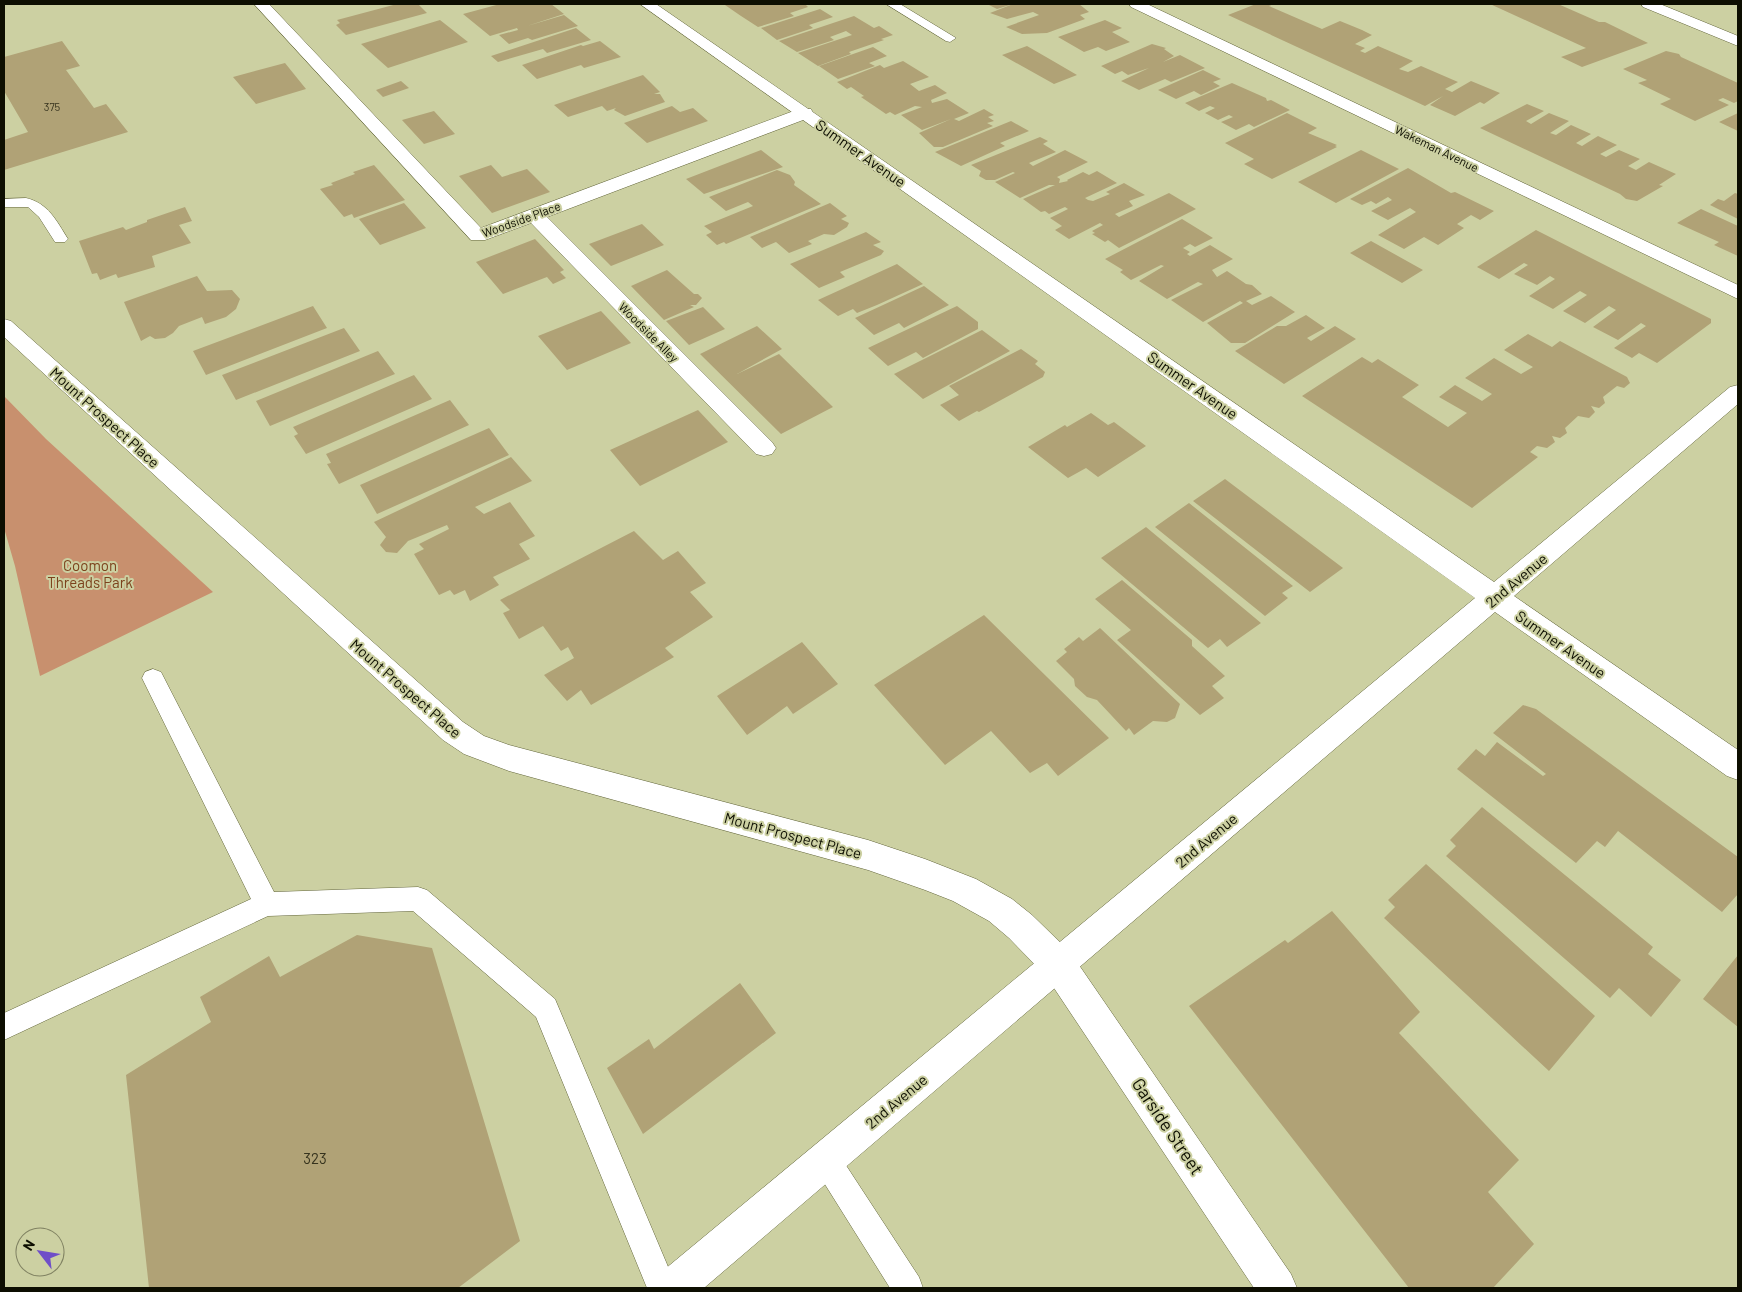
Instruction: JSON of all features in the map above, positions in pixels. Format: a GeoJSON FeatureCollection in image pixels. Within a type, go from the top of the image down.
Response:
{"type":"FeatureCollection","features":[{"type":"Feature","properties":{"kind":"street","name":"Woodside Place"},"geometry":{"type":"LineString","coordinates":[[261,4],[478,236],[805,113]]}},
{"type":"Feature","properties":{"kind":"street","name":"Summer Avenue"},"geometry":{"type":"LineString","coordinates":[[647,4],[1738,767]]}},
{"type":"Feature","properties":{"kind":"street","name":"Wakeman Avenue"},"geometry":{"type":"LineString","coordinates":[[1136,4],[1738,293]]}},
{"type":"Feature","properties":{"kind":"street"},"geometry":{"type":"LineString","coordinates":[[1648,4],[1738,41]]}},
{"type":"Feature","properties":{"kind":"street","name":"Woodside Alley"},"geometry":{"type":"LineString","coordinates":[[534,215],[764,448]]}},
{"type":"Feature","properties":{"kind":"street","name":"Mount Prospect Place"},"geometry":{"type":"LineString","coordinates":[[4,326],[453,731],[474,745],[509,758],[868,855],[921,873],[968,893],[1014,920],[1058,964]]}},
{"type":"Feature","properties":{"kind":"street","name":"2nd Avenue"},"geometry":{"type":"LineString","coordinates":[[673,1288],[1738,392]]}},
{"type":"Feature","properties":{"kind":"street","name":"Garside Street"},"geometry":{"type":"LineString","coordinates":[[1058,964],[1277,1288]]}},
{"type":"Feature","properties":{"kind":"lane"},"geometry":{"type":"LineString","coordinates":[[892,4],[950,38]]}},
{"type":"Feature","properties":{"kind":"lane"},"geometry":{"type":"LineString","coordinates":[[4,202],[30,201],[37,204],[60,239]]}},
{"type":"Feature","properties":{"kind":"lane"},"geometry":{"type":"LineString","coordinates":[[153,678],[267,904]]}},
{"type":"Feature","properties":{"kind":"lane"},"geometry":{"type":"LineString","coordinates":[[4,1027],[267,904],[418,899],[546,1008],[662,1288]]}},
{"type":"Feature","properties":{"kind":"lane"},"geometry":{"type":"LineString","coordinates":[[826,1160],[908,1288]]}},
{"type":"Feature","properties":{"kind":"green space","name":"Coomon Threads Park"},"geometry":{"type":"Polygon","coordinates":[[[4,396],[46,439],[213,592],[40,676],[15,566],[4,528],[4,396]]]}},
{"type":"Feature","properties":{"kind":"building"},"geometry":{"type":"Polygon","coordinates":[[[397,4],[418,4],[427,13],[346,35],[336,25],[340,23],[337,20],[397,4]]]}},
{"type":"Feature","properties":{"kind":"building"},"geometry":{"type":"Polygon","coordinates":[[[500,4],[551,4],[564,14],[527,26],[564,15],[578,26],[532,40],[528,38],[509,44],[499,35],[518,30],[517,28],[490,36],[463,14],[500,4]]]}},
{"type":"Feature","properties":{"kind":"building"},"geometry":{"type":"Polygon","coordinates":[[[809,4],[806,5],[808,7],[790,13],[794,16],[758,27],[725,5],[809,4]]]}},
{"type":"Feature","properties":{"kind":"building"},"geometry":{"type":"Polygon","coordinates":[[[987,4],[1013,4],[997,9],[987,4]]]}},
{"type":"Feature","properties":{"kind":"building"},"geometry":{"type":"Polygon","coordinates":[[[1013,4],[1079,4],[1089,12],[1080,15],[1085,19],[1047,33],[1022,34],[1006,27],[1039,15],[1033,12],[1007,19],[990,13],[1013,4]]]}},
{"type":"Feature","properties":{"kind":"building"},"geometry":{"type":"Polygon","coordinates":[[[1256,4],[1274,4],[1269,6],[1322,29],[1340,21],[1362,30],[1372,35],[1355,44],[1365,48],[1360,51],[1365,53],[1378,46],[1413,61],[1399,69],[1408,72],[1421,66],[1458,82],[1445,89],[1452,92],[1471,81],[1500,93],[1484,104],[1480,102],[1455,116],[1430,105],[1443,96],[1425,106],[1228,15],[1256,4]]]}},
{"type":"Feature","properties":{"kind":"building"},"geometry":{"type":"Polygon","coordinates":[[[1490,4],[1558,4],[1599,22],[1605,22],[1648,43],[1582,67],[1561,57],[1586,48],[1490,4]]]}},
{"type":"Feature","properties":{"kind":"building"},"geometry":{"type":"Polygon","coordinates":[[[820,9],[833,17],[809,25],[813,28],[777,40],[761,28],[820,9]]]}},
{"type":"Feature","properties":{"kind":"building"},"geometry":{"type":"Polygon","coordinates":[[[854,16],[874,28],[879,26],[893,35],[849,52],[851,54],[818,66],[798,53],[852,35],[846,31],[830,37],[834,40],[797,52],[779,41],[854,16]]]}},
{"type":"Feature","properties":{"kind":"building"},"geometry":{"type":"Polygon","coordinates":[[[440,20],[468,42],[388,68],[361,44],[440,20]]]}},
{"type":"Feature","properties":{"kind":"building"},"geometry":{"type":"Polygon","coordinates":[[[1105,20],[1122,28],[1112,32],[1130,42],[1106,51],[1098,47],[1084,52],[1058,37],[1105,20]]]}},
{"type":"Feature","properties":{"kind":"building"},"geometry":{"type":"Polygon","coordinates":[[[576,28],[591,40],[547,53],[543,49],[498,62],[491,56],[576,28]]]}},
{"type":"Feature","properties":{"kind":"building"},"geometry":{"type":"Polygon","coordinates":[[[62,41],[80,66],[66,70],[94,108],[106,104],[128,132],[4,170],[4,140],[28,132],[4,91],[4,57],[62,41]]]}},
{"type":"Feature","properties":{"kind":"building"},"geometry":{"type":"Polygon","coordinates":[[[600,41],[621,57],[584,68],[581,65],[537,79],[522,65],[581,45],[600,41]]]}},
{"type":"Feature","properties":{"kind":"building"},"geometry":{"type":"Polygon","coordinates":[[[1152,44],[1166,48],[1164,49],[1174,56],[1163,62],[1180,55],[1205,68],[1171,82],[1165,79],[1139,90],[1121,81],[1149,68],[1128,75],[1122,71],[1115,74],[1101,66],[1152,44]]]}},
{"type":"Feature","properties":{"kind":"building"},"geometry":{"type":"Polygon","coordinates":[[[1027,46],[1077,75],[1054,84],[1002,55],[1027,46]]]}},
{"type":"Feature","properties":{"kind":"building"},"geometry":{"type":"Polygon","coordinates":[[[873,47],[887,56],[869,63],[875,66],[838,79],[819,66],[873,47]]]}},
{"type":"Feature","properties":{"kind":"building"},"geometry":{"type":"Polygon","coordinates":[[[1666,51],[1679,54],[1681,57],[1738,83],[1738,101],[1734,103],[1723,98],[1718,100],[1729,105],[1695,121],[1660,104],[1671,99],[1638,83],[1647,80],[1623,69],[1666,51]]]}},
{"type":"Feature","properties":{"kind":"building"},"geometry":{"type":"Polygon","coordinates":[[[903,61],[929,77],[910,84],[919,91],[935,85],[947,93],[931,100],[932,103],[947,99],[969,113],[954,119],[959,121],[984,109],[994,115],[988,117],[994,121],[987,123],[993,126],[943,147],[934,147],[919,133],[951,119],[922,130],[901,115],[922,107],[915,106],[895,115],[890,112],[886,114],[861,97],[864,96],[851,87],[847,89],[837,82],[880,65],[884,68],[903,61]]]}},
{"type":"Feature","properties":{"kind":"building"},"geometry":{"type":"Polygon","coordinates":[[[285,63],[306,89],[256,104],[233,77],[285,63]]]}},
{"type":"Feature","properties":{"kind":"building"},"geometry":{"type":"Polygon","coordinates":[[[1203,70],[1221,79],[1213,82],[1220,86],[1201,95],[1194,91],[1176,99],[1158,90],[1203,70]]]}},
{"type":"Feature","properties":{"kind":"building"},"geometry":{"type":"Polygon","coordinates":[[[643,75],[660,92],[654,94],[660,94],[665,102],[625,116],[614,110],[616,108],[607,111],[602,106],[568,117],[554,105],[643,75]]]}},
{"type":"Feature","properties":{"kind":"building"},"geometry":{"type":"Polygon","coordinates":[[[401,81],[409,88],[383,97],[376,90],[401,81]]]}},
{"type":"Feature","properties":{"kind":"building"},"geometry":{"type":"Polygon","coordinates":[[[1232,83],[1266,98],[1267,101],[1271,100],[1290,110],[1254,127],[1249,124],[1236,130],[1221,122],[1233,117],[1229,115],[1218,120],[1205,113],[1215,108],[1210,106],[1199,111],[1185,103],[1232,83]]]}},
{"type":"Feature","properties":{"kind":"building"},"geometry":{"type":"Polygon","coordinates":[[[1527,104],[1544,111],[1526,121],[1531,124],[1549,113],[1569,121],[1550,133],[1556,135],[1571,125],[1591,134],[1576,143],[1582,146],[1598,136],[1617,145],[1600,154],[1606,157],[1619,150],[1640,159],[1628,166],[1636,170],[1649,162],[1676,174],[1659,185],[1663,186],[1637,201],[1626,199],[1620,194],[1480,128],[1527,104]]]}},
{"type":"Feature","properties":{"kind":"building"},"geometry":{"type":"Polygon","coordinates":[[[672,106],[680,112],[693,108],[708,121],[647,143],[624,123],[672,106]]]}},
{"type":"Feature","properties":{"kind":"building"},"geometry":{"type":"Polygon","coordinates":[[[434,111],[455,134],[424,144],[402,120],[434,111]]]}},
{"type":"Feature","properties":{"kind":"building"},"geometry":{"type":"Polygon","coordinates":[[[1287,113],[1317,128],[1308,133],[1337,145],[1335,146],[1337,147],[1272,179],[1244,164],[1254,159],[1225,143],[1287,113]]]}},
{"type":"Feature","properties":{"kind":"building"},"geometry":{"type":"Polygon","coordinates":[[[1738,113],[1738,131],[1719,122],[1738,113]]]}},
{"type":"Feature","properties":{"kind":"building"},"geometry":{"type":"Polygon","coordinates":[[[1011,121],[1029,131],[1000,143],[1005,146],[961,166],[935,152],[1011,121]]]}},
{"type":"Feature","properties":{"kind":"building"},"geometry":{"type":"Polygon","coordinates":[[[1040,137],[1048,141],[1043,144],[1056,152],[1029,163],[1033,166],[1065,150],[1088,162],[1057,177],[1060,179],[1059,183],[1068,181],[1083,172],[1089,175],[1097,171],[1117,183],[1085,198],[1088,200],[1093,201],[1110,194],[1106,192],[1124,183],[1145,195],[1129,201],[1133,206],[1115,214],[1119,217],[1169,193],[1196,209],[1119,248],[1108,240],[1105,242],[1092,234],[1095,233],[1092,231],[1103,225],[1100,223],[1069,239],[1055,230],[1062,226],[1050,218],[1068,209],[1065,207],[1049,214],[1045,211],[1041,212],[1023,199],[1055,185],[1049,185],[1020,198],[995,182],[1015,173],[1013,172],[995,180],[986,180],[979,176],[981,171],[971,165],[1040,137]]]}},
{"type":"Feature","properties":{"kind":"building"},"geometry":{"type":"Polygon","coordinates":[[[761,150],[783,167],[704,194],[686,179],[761,150]]]}},
{"type":"Feature","properties":{"kind":"building"},"geometry":{"type":"Polygon","coordinates":[[[1361,150],[1399,169],[1336,203],[1298,182],[1361,150]]]}},
{"type":"Feature","properties":{"kind":"building"},"geometry":{"type":"Polygon","coordinates":[[[374,165],[405,200],[354,218],[352,214],[344,217],[320,189],[355,174],[353,172],[374,165]]]}},
{"type":"Feature","properties":{"kind":"building"},"geometry":{"type":"Polygon","coordinates":[[[491,165],[502,177],[527,169],[550,192],[492,213],[459,176],[491,165]]]}},
{"type":"Feature","properties":{"kind":"building"},"geometry":{"type":"Polygon","coordinates":[[[1408,168],[1451,193],[1455,192],[1494,211],[1480,220],[1471,215],[1457,224],[1464,228],[1438,245],[1424,237],[1404,249],[1378,235],[1416,212],[1410,208],[1388,220],[1371,211],[1392,200],[1388,197],[1376,204],[1371,201],[1362,205],[1350,199],[1408,168]]]}},
{"type":"Feature","properties":{"kind":"building"},"geometry":{"type":"Polygon","coordinates":[[[777,170],[790,175],[795,182],[794,185],[821,204],[726,244],[724,242],[717,245],[706,235],[712,232],[704,226],[753,206],[748,202],[726,211],[709,197],[777,170]]]}},
{"type":"Feature","properties":{"kind":"building"},"geometry":{"type":"Polygon","coordinates":[[[1735,193],[1738,194],[1738,219],[1710,205],[1718,199],[1724,201],[1735,193]]]}},
{"type":"Feature","properties":{"kind":"building"},"geometry":{"type":"Polygon","coordinates":[[[404,203],[426,228],[380,245],[359,219],[404,203]]]}},
{"type":"Feature","properties":{"kind":"building"},"geometry":{"type":"Polygon","coordinates":[[[830,203],[847,216],[841,219],[849,223],[847,227],[834,235],[824,234],[808,241],[812,244],[789,253],[776,242],[762,248],[750,237],[830,203]]]}},
{"type":"Feature","properties":{"kind":"building"},"geometry":{"type":"Polygon","coordinates":[[[185,207],[192,221],[179,225],[191,243],[152,256],[155,267],[118,278],[116,274],[100,280],[97,273],[92,274],[79,241],[123,227],[126,230],[147,222],[147,220],[185,207]]]}},
{"type":"Feature","properties":{"kind":"building"},"geometry":{"type":"Polygon","coordinates":[[[1701,209],[1738,226],[1738,256],[1714,245],[1719,242],[1677,223],[1701,209]]]}},
{"type":"Feature","properties":{"kind":"building"},"geometry":{"type":"Polygon","coordinates":[[[1182,219],[1213,238],[1195,247],[1190,244],[1183,248],[1190,252],[1187,254],[1190,256],[1210,245],[1233,259],[1212,270],[1217,277],[1227,271],[1246,284],[1252,285],[1262,294],[1246,301],[1252,305],[1271,296],[1295,312],[1245,343],[1231,343],[1207,323],[1243,303],[1240,301],[1203,322],[1171,300],[1203,284],[1198,282],[1167,299],[1139,281],[1164,266],[1161,265],[1131,280],[1120,272],[1123,270],[1105,259],[1182,219]]]}},
{"type":"Feature","properties":{"kind":"building"},"geometry":{"type":"Polygon","coordinates":[[[642,224],[664,245],[611,266],[589,244],[642,224]]]}},
{"type":"Feature","properties":{"kind":"building"},"geometry":{"type":"Polygon","coordinates":[[[1536,230],[1711,319],[1711,323],[1657,363],[1639,353],[1632,358],[1614,348],[1646,326],[1641,323],[1618,340],[1593,327],[1616,310],[1609,306],[1585,323],[1563,311],[1587,295],[1580,291],[1553,309],[1529,296],[1555,279],[1550,276],[1537,285],[1514,274],[1528,265],[1524,263],[1499,279],[1477,267],[1536,230]]]}},
{"type":"Feature","properties":{"kind":"building"},"geometry":{"type":"Polygon","coordinates":[[[866,232],[881,242],[873,245],[884,251],[881,255],[840,272],[845,277],[819,288],[790,264],[866,232]]]}},
{"type":"Feature","properties":{"kind":"building"},"geometry":{"type":"Polygon","coordinates":[[[535,239],[564,270],[560,272],[566,278],[553,284],[547,277],[503,294],[476,262],[535,239]]]}},
{"type":"Feature","properties":{"kind":"building"},"geometry":{"type":"Polygon","coordinates":[[[1371,241],[1423,270],[1402,283],[1350,253],[1371,241]]]}},
{"type":"Feature","properties":{"kind":"building"},"geometry":{"type":"Polygon","coordinates":[[[897,264],[923,284],[857,313],[853,309],[838,316],[818,300],[897,264]]]}},
{"type":"Feature","properties":{"kind":"building"},"geometry":{"type":"Polygon","coordinates":[[[667,270],[694,294],[698,294],[702,298],[696,305],[690,305],[694,307],[664,320],[631,286],[667,270]]]}},
{"type":"Feature","properties":{"kind":"building"},"geometry":{"type":"Polygon","coordinates":[[[197,276],[207,291],[232,290],[240,299],[236,309],[226,317],[205,324],[202,317],[179,326],[165,338],[155,339],[150,336],[141,341],[124,302],[197,276]]]}},
{"type":"Feature","properties":{"kind":"building"},"geometry":{"type":"Polygon","coordinates":[[[924,286],[949,305],[904,328],[899,323],[874,335],[855,318],[924,286]]]}},
{"type":"Feature","properties":{"kind":"building"},"geometry":{"type":"Polygon","coordinates":[[[313,306],[327,328],[206,375],[193,351],[313,306]]]}},
{"type":"Feature","properties":{"kind":"building"},"geometry":{"type":"Polygon","coordinates":[[[957,306],[978,322],[978,329],[923,358],[916,352],[888,366],[868,348],[957,306]]]}},
{"type":"Feature","properties":{"kind":"building"},"geometry":{"type":"Polygon","coordinates":[[[703,307],[725,329],[689,345],[666,321],[703,307]]]}},
{"type":"Feature","properties":{"kind":"building"},"geometry":{"type":"Polygon","coordinates":[[[601,311],[631,343],[567,370],[538,336],[601,311]]]}},
{"type":"Feature","properties":{"kind":"building"},"geometry":{"type":"Polygon","coordinates":[[[1306,315],[1325,328],[1307,338],[1311,341],[1335,326],[1356,339],[1284,384],[1235,351],[1277,326],[1286,326],[1306,315]]]}},
{"type":"Feature","properties":{"kind":"building"},"geometry":{"type":"Polygon","coordinates":[[[757,326],[782,349],[737,374],[779,354],[833,407],[781,434],[700,354],[757,326]]]}},
{"type":"Feature","properties":{"kind":"building"},"geometry":{"type":"Polygon","coordinates":[[[344,328],[360,351],[236,400],[222,375],[344,328]]]}},
{"type":"Feature","properties":{"kind":"building"},"geometry":{"type":"Polygon","coordinates":[[[982,330],[1010,351],[923,399],[894,374],[982,330]]]}},
{"type":"Feature","properties":{"kind":"building"},"geometry":{"type":"Polygon","coordinates":[[[1528,334],[1552,347],[1560,341],[1627,377],[1630,383],[1624,388],[1617,386],[1603,397],[1605,403],[1599,408],[1591,406],[1595,412],[1589,418],[1578,416],[1565,428],[1567,433],[1560,438],[1552,436],[1555,442],[1547,448],[1537,446],[1530,452],[1538,457],[1472,508],[1302,396],[1362,357],[1372,363],[1378,359],[1419,385],[1402,397],[1448,427],[1467,413],[1439,397],[1455,385],[1482,401],[1492,394],[1465,378],[1494,358],[1521,374],[1533,367],[1504,350],[1528,334]]]}},
{"type":"Feature","properties":{"kind":"building"},"geometry":{"type":"Polygon","coordinates":[[[1021,349],[1038,361],[1035,364],[1045,372],[1043,377],[959,421],[940,405],[959,395],[949,386],[1021,349]]]}},
{"type":"Feature","properties":{"kind":"building"},"geometry":{"type":"Polygon","coordinates":[[[378,351],[395,374],[270,426],[256,401],[378,351]]]}},
{"type":"Feature","properties":{"kind":"building"},"geometry":{"type":"Polygon","coordinates":[[[414,375],[432,399],[306,454],[294,436],[298,434],[293,427],[414,375]]]}},
{"type":"Feature","properties":{"kind":"building"},"geometry":{"type":"Polygon","coordinates":[[[450,400],[469,425],[339,484],[327,464],[331,463],[326,454],[450,400]]]}},
{"type":"Feature","properties":{"kind":"building"},"geometry":{"type":"Polygon","coordinates":[[[698,410],[728,442],[640,486],[610,450],[698,410]]]}},
{"type":"Feature","properties":{"kind":"building"},"geometry":{"type":"Polygon","coordinates":[[[1091,413],[1108,425],[1114,422],[1146,446],[1098,477],[1086,468],[1068,478],[1028,447],[1065,425],[1067,427],[1091,413]]]}},
{"type":"Feature","properties":{"kind":"building"},"geometry":{"type":"Polygon","coordinates":[[[489,428],[509,455],[377,514],[360,485],[489,428]]]}},
{"type":"Feature","properties":{"kind":"building"},"geometry":{"type":"Polygon","coordinates":[[[511,457],[532,481],[475,507],[484,514],[510,502],[535,536],[519,544],[530,559],[493,577],[499,585],[470,601],[465,590],[454,595],[450,590],[439,595],[414,554],[424,549],[419,544],[449,529],[447,525],[408,541],[397,553],[386,552],[380,545],[386,537],[374,522],[511,457]]]}},
{"type":"Feature","properties":{"kind":"building"},"geometry":{"type":"Polygon","coordinates":[[[1225,479],[1343,568],[1310,592],[1193,501],[1225,479]]]}},
{"type":"Feature","properties":{"kind":"building"},"geometry":{"type":"Polygon","coordinates":[[[1189,503],[1293,586],[1282,593],[1288,598],[1265,616],[1155,527],[1189,503]]]}},
{"type":"Feature","properties":{"kind":"building"},"geometry":{"type":"Polygon","coordinates":[[[1146,527],[1261,623],[1227,647],[1220,639],[1208,648],[1101,558],[1146,527]]]}},
{"type":"Feature","properties":{"kind":"building"},"geometry":{"type":"Polygon","coordinates":[[[634,531],[663,560],[678,551],[706,583],[690,592],[713,617],[665,648],[674,657],[591,705],[581,690],[567,701],[544,675],[574,658],[568,647],[561,651],[543,626],[519,639],[503,613],[510,610],[500,600],[634,531]]]}},
{"type":"Feature","properties":{"kind":"building"},"geometry":{"type":"Polygon","coordinates":[[[1122,580],[1192,640],[1192,646],[1225,676],[1212,686],[1224,698],[1200,715],[1117,640],[1131,630],[1095,599],[1122,580]]]}},
{"type":"Feature","properties":{"kind":"building"},"geometry":{"type":"Polygon","coordinates":[[[984,615],[1109,738],[1058,776],[1047,763],[1030,773],[991,731],[945,765],[874,685],[984,615]]]}},
{"type":"Feature","properties":{"kind":"building"},"geometry":{"type":"Polygon","coordinates":[[[1100,628],[1180,704],[1175,718],[1167,722],[1153,721],[1134,735],[1129,728],[1126,731],[1097,700],[1087,697],[1075,686],[1074,679],[1056,661],[1067,652],[1064,649],[1079,637],[1083,641],[1100,628]]]}},
{"type":"Feature","properties":{"kind":"building"},"geometry":{"type":"Polygon","coordinates":[[[802,642],[838,684],[793,714],[787,706],[747,735],[717,696],[802,642]]]}},
{"type":"Feature","properties":{"kind":"building"},"geometry":{"type":"Polygon","coordinates":[[[1523,705],[1536,709],[1738,857],[1738,894],[1722,912],[1618,831],[1605,847],[1597,841],[1576,863],[1457,769],[1476,749],[1485,756],[1497,742],[1543,776],[1546,774],[1493,733],[1523,705]]]}},
{"type":"Feature","properties":{"kind":"building"},"geometry":{"type":"Polygon","coordinates":[[[1482,807],[1653,947],[1648,954],[1681,980],[1651,1017],[1619,988],[1610,998],[1446,856],[1456,846],[1450,840],[1482,807]]]}},
{"type":"Feature","properties":{"kind":"building"},"geometry":{"type":"Polygon","coordinates":[[[1426,864],[1595,1016],[1549,1071],[1384,918],[1395,907],[1388,900],[1426,864]]]}},
{"type":"Feature","properties":{"kind":"building"},"geometry":{"type":"Polygon","coordinates":[[[1332,911],[1420,1012],[1399,1033],[1519,1160],[1488,1192],[1534,1244],[1493,1288],[1409,1288],[1189,1006],[1285,940],[1288,943],[1332,911]]]}},
{"type":"Feature","properties":{"kind":"building"},"geometry":{"type":"Polygon","coordinates":[[[357,935],[432,948],[520,1241],[458,1288],[149,1288],[126,1075],[211,1022],[200,997],[269,956],[280,977],[357,935]]]}},
{"type":"Feature","properties":{"kind":"building"},"geometry":{"type":"Polygon","coordinates":[[[1738,955],[1738,1027],[1703,999],[1738,955]]]}},
{"type":"Feature","properties":{"kind":"building"},"geometry":{"type":"Polygon","coordinates":[[[740,983],[776,1033],[643,1134],[607,1068],[649,1039],[654,1049],[740,983]]]}}]}
